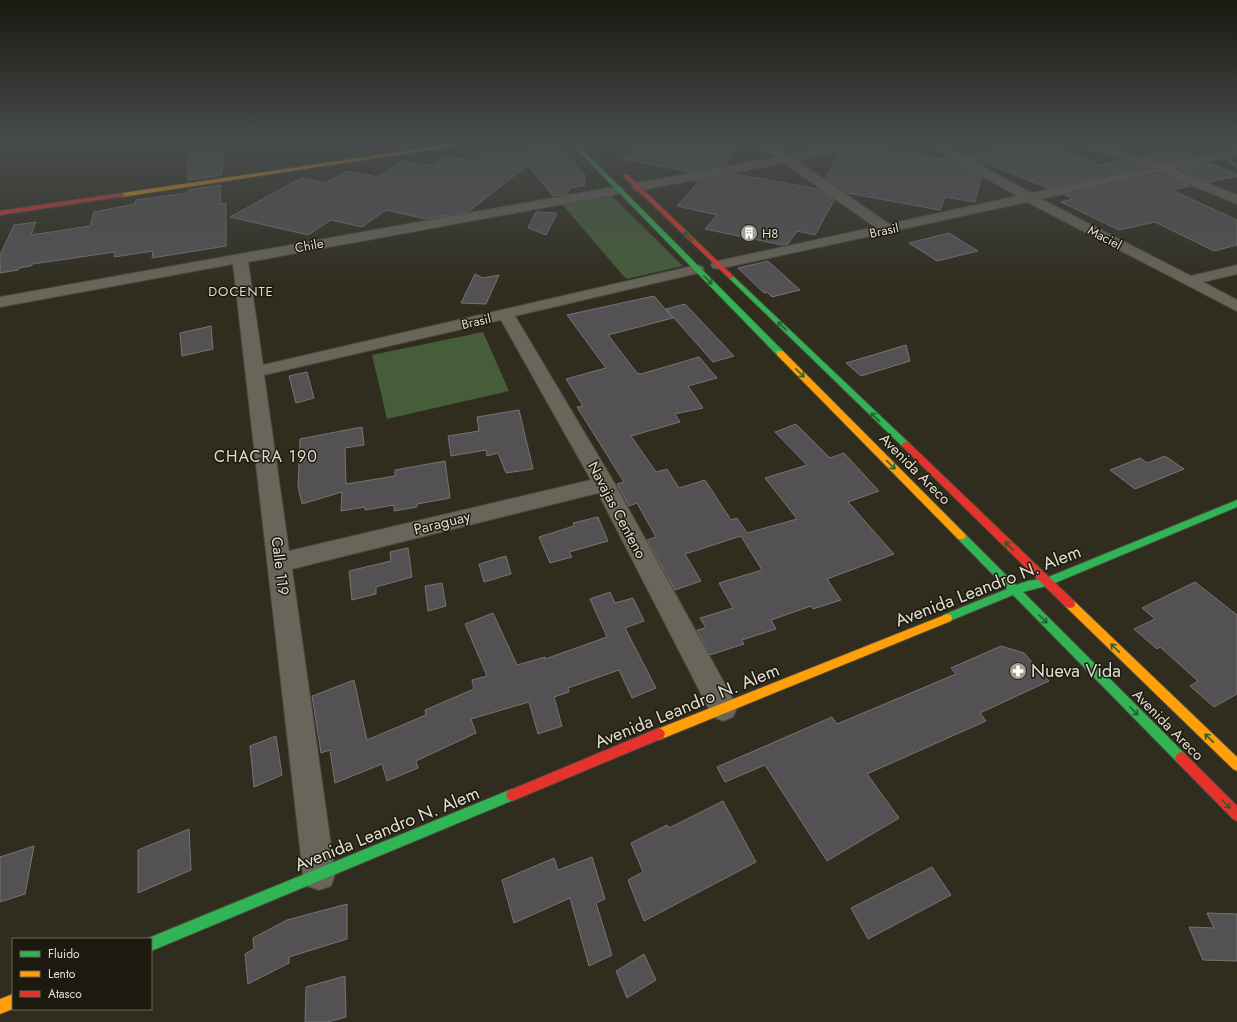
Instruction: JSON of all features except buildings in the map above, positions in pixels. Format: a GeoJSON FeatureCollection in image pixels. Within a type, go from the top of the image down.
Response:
{"type":"FeatureCollection","features":[{"type":"Feature","properties":{"kind":"main road"},"geometry":{"type":"LineString","coordinates":[[0,206],[103,191]]}},
{"type":"Feature","properties":{"kind":"main road"},"geometry":{"type":"LineString","coordinates":[[0,213],[150,191]]}},
{"type":"Feature","properties":{"kind":"main road","name":"Avenida Areco"},"geometry":{"type":"LineString","coordinates":[[620,191],[1237,815]]}},
{"type":"Feature","properties":{"kind":"main road","name":"Avenida Areco"},"geometry":{"type":"LineString","coordinates":[[641,191],[1237,765]]}},
{"type":"Feature","properties":{"kind":"main road","name":"Avenida Leandro N. Alem"},"geometry":{"type":"LineString","coordinates":[[152,944],[722,708],[1028,585],[1048,582],[1237,502]]}},
{"type":"Feature","properties":{"kind":"main road"},"geometry":{"type":"LineString","coordinates":[[0,1007],[12,1001]]}},
{"type":"Feature","properties":{"kind":"street","name":"Chile"},"geometry":{"type":"LineString","coordinates":[[0,302],[615,191]]}},
{"type":"Feature","properties":{"kind":"street"},"geometry":{"type":"LineString","coordinates":[[832,191],[888,229]]}},
{"type":"Feature","properties":{"kind":"street","name":"Maciel"},"geometry":{"type":"LineString","coordinates":[[1017,191],[1237,306]]}},
{"type":"Feature","properties":{"kind":"street","name":"Brasil"},"geometry":{"type":"LineString","coordinates":[[718,265],[1064,191]]}},
{"type":"Feature","properties":{"kind":"street"},"geometry":{"type":"LineString","coordinates":[[1215,191],[1237,200]]}},
{"type":"Feature","properties":{"kind":"street","name":"Calle 119"},"geometry":{"type":"LineString","coordinates":[[240,258],[320,874]]}},
{"type":"Feature","properties":{"kind":"street","name":"Brasil"},"geometry":{"type":"LineString","coordinates":[[255,372],[697,269]]}},
{"type":"Feature","properties":{"kind":"street"},"geometry":{"type":"LineString","coordinates":[[1190,281],[1237,269]]}},
{"type":"Feature","properties":{"kind":"street","name":"Navajas Centeno"},"geometry":{"type":"LineString","coordinates":[[506,314],[604,484],[722,708]]}},
{"type":"Feature","properties":{"kind":"street","name":"Paraguay"},"geometry":{"type":"LineString","coordinates":[[280,563],[604,484]]}},
{"type":"Feature","properties":{"kind":"green space"},"geometry":{"type":"Polygon","coordinates":[[[611,195],[683,266],[626,279],[562,204],[611,195]]]}},
{"type":"Feature","properties":{"kind":"green space"},"geometry":{"type":"Polygon","coordinates":[[[483,332],[509,391],[387,419],[372,355],[483,332]]]}},
{"type":"Feature","properties":{"kind":"traffic: fast"},"geometry":{"type":"LineString","coordinates":[[620,191],[780,353]]}},
{"type":"Feature","properties":{"kind":"traffic: fast"},"geometry":{"type":"LineString","coordinates":[[731,277],[906,445]]}},
{"type":"Feature","properties":{"kind":"traffic: fast"},"geometry":{"type":"LineString","coordinates":[[947,618],[1028,585],[1047,582],[1237,503]]}},
{"type":"Feature","properties":{"kind":"traffic: fast"},"geometry":{"type":"LineString","coordinates":[[961,536],[1181,758]]}},
{"type":"Feature","properties":{"kind":"traffic: fast"},"geometry":{"type":"LineString","coordinates":[[152,944],[512,795]]}},
{"type":"Feature","properties":{"kind":"traffic: slow"},"geometry":{"type":"LineString","coordinates":[[122,195],[151,191]]}},
{"type":"Feature","properties":{"kind":"traffic: slow"},"geometry":{"type":"LineString","coordinates":[[780,353],[961,536]]}},
{"type":"Feature","properties":{"kind":"traffic: slow"},"geometry":{"type":"LineString","coordinates":[[1070,604],[1237,765]]}},
{"type":"Feature","properties":{"kind":"traffic: slow"},"geometry":{"type":"LineString","coordinates":[[659,734],[947,618]]}},
{"type":"Feature","properties":{"kind":"traffic: slow"},"geometry":{"type":"LineString","coordinates":[[0,1007],[12,1001]]}},
{"type":"Feature","properties":{"kind":"traffic: jam"},"geometry":{"type":"LineString","coordinates":[[641,191],[731,277]]}},
{"type":"Feature","properties":{"kind":"traffic: jam"},"geometry":{"type":"LineString","coordinates":[[0,213],[122,195]]}},
{"type":"Feature","properties":{"kind":"traffic: jam"},"geometry":{"type":"LineString","coordinates":[[906,445],[1070,604]]}},
{"type":"Feature","properties":{"kind":"traffic: jam"},"geometry":{"type":"LineString","coordinates":[[512,795],[659,734]]}},
{"type":"Feature","properties":{"kind":"traffic: jam"},"geometry":{"type":"LineString","coordinates":[[1181,758],[1237,815]]}},
{"type":"Feature","properties":{"kind":"place","name":"H8"},"geometry":{"type":"Point","coordinates":[749,233]}},
{"type":"Feature","properties":{"kind":"place","name":"Nueva Vida"},"geometry":{"type":"Point","coordinates":[1018,671]}},
{"type":"Feature","properties":{"kind":"district","name":"DOCENTE"},"geometry":{"type":"Point","coordinates":[241,291]}},
{"type":"Feature","properties":{"kind":"district","name":"CHACRA 190"},"geometry":{"type":"Point","coordinates":[266,456]}}]}
